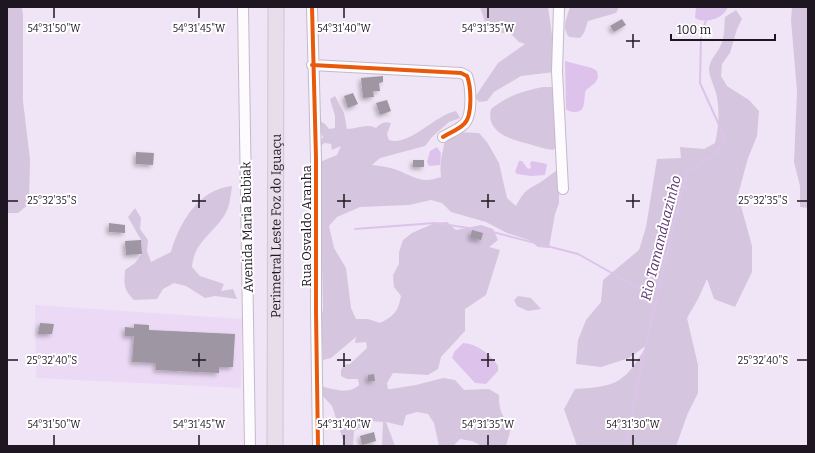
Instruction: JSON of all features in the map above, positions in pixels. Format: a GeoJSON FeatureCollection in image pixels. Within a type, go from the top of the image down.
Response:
{"type":"FeatureCollection","features":[{"type":"Feature","properties":{"kind":"highway","name":"Perimetral Leste Foz do Iguaçu"},"geometry":{"type":"LineString","coordinates":[[275,446],[276,7]]}},
{"type":"Feature","properties":{"kind":"street","name":"Avenida Maria Bubiak"},"geometry":{"type":"LineString","coordinates":[[243,7],[250,446]]}},
{"type":"Feature","properties":{"kind":"street","name":"Rua Osvaldo Aranha"},"geometry":{"type":"LineString","coordinates":[[312,7],[312,65],[316,158],[318,446]]}},
{"type":"Feature","properties":{"kind":"street"},"geometry":{"type":"LineString","coordinates":[[559,7],[557,71],[563,188]]}},
{"type":"Feature","properties":{"kind":"street"},"geometry":{"type":"LineString","coordinates":[[312,65],[461,73],[467,76],[469,82],[470,100],[467,120],[465,124],[443,137]]}},
{"type":"Feature","properties":{"kind":"shaded area"},"geometry":{"type":"Polygon","coordinates":[[[7,7],[22,7],[23,15],[23,101],[30,159],[29,204],[18,213],[7,213],[7,7]]]}},
{"type":"Feature","properties":{"kind":"shaded area"},"geometry":{"type":"Polygon","coordinates":[[[480,7],[548,7],[554,49],[555,72],[521,76],[494,92],[487,101],[479,102],[475,97],[498,63],[525,44],[519,42],[511,34],[488,31],[480,7]]]}},
{"type":"Feature","properties":{"kind":"shaded area"},"geometry":{"type":"Polygon","coordinates":[[[570,7],[619,7],[616,13],[588,21],[584,33],[580,38],[569,37],[565,30],[565,22],[570,7]]]}},
{"type":"Feature","properties":{"kind":"shaded area"},"geometry":{"type":"Polygon","coordinates":[[[696,7],[728,7],[722,15],[714,19],[699,20],[695,18],[696,7]]]}},
{"type":"Feature","properties":{"kind":"shaded area"},"geometry":{"type":"Polygon","coordinates":[[[792,7],[808,7],[808,208],[800,207],[800,186],[794,162],[797,91],[791,20],[792,7]]]}},
{"type":"Feature","properties":{"kind":"shaded area"},"geometry":{"type":"Polygon","coordinates":[[[736,10],[742,19],[737,29],[730,53],[722,64],[721,76],[727,86],[749,100],[759,111],[757,136],[748,158],[738,195],[752,246],[752,272],[735,307],[714,299],[707,279],[687,318],[698,365],[698,393],[688,413],[676,446],[577,446],[564,409],[575,389],[611,384],[619,380],[633,367],[647,345],[629,358],[601,367],[576,364],[578,340],[586,320],[601,302],[603,280],[639,250],[646,227],[657,159],[681,158],[680,147],[704,149],[715,143],[718,124],[718,105],[709,69],[711,62],[721,46],[725,17],[736,10]]]}},
{"type":"Feature","properties":{"kind":"shaded area"},"geometry":{"type":"Polygon","coordinates":[[[565,61],[592,68],[597,71],[598,78],[595,83],[586,90],[583,107],[576,112],[571,112],[566,109],[565,61]]]}},
{"type":"Feature","properties":{"kind":"shaded area"},"geometry":{"type":"Polygon","coordinates":[[[543,87],[554,87],[557,146],[553,150],[515,140],[501,134],[492,124],[490,117],[491,109],[509,97],[543,87]]]}},
{"type":"Feature","properties":{"kind":"shaded area"},"geometry":{"type":"Polygon","coordinates":[[[335,96],[344,113],[347,129],[365,126],[376,128],[386,122],[391,123],[387,134],[389,140],[397,141],[405,139],[439,118],[456,111],[460,118],[449,122],[432,137],[425,146],[380,158],[372,165],[394,169],[423,180],[441,177],[441,161],[445,138],[455,132],[479,133],[487,142],[499,163],[507,198],[516,206],[526,191],[559,169],[559,203],[555,214],[549,248],[538,247],[529,240],[507,233],[486,222],[451,212],[442,203],[431,200],[409,205],[360,207],[337,217],[329,226],[334,248],[346,268],[351,308],[356,319],[368,319],[380,323],[395,313],[400,301],[401,296],[394,287],[393,275],[399,264],[399,252],[403,240],[412,233],[435,223],[447,222],[456,230],[481,225],[493,229],[498,240],[489,247],[500,250],[486,295],[465,309],[465,331],[441,357],[438,369],[428,375],[393,373],[387,383],[388,389],[391,389],[416,385],[443,378],[455,380],[464,390],[489,389],[499,395],[501,412],[505,419],[512,425],[506,446],[482,446],[472,441],[460,439],[453,446],[439,446],[434,423],[428,414],[417,412],[406,415],[403,426],[386,422],[395,446],[382,446],[383,422],[371,421],[354,431],[353,446],[345,446],[332,406],[320,393],[321,386],[345,391],[359,385],[358,379],[347,379],[341,376],[341,370],[344,365],[350,364],[367,348],[366,342],[355,343],[356,337],[331,358],[323,360],[321,319],[323,309],[320,162],[337,155],[341,146],[332,150],[331,144],[325,143],[320,146],[319,144],[323,137],[318,127],[320,121],[329,129],[335,128],[335,116],[330,99],[335,96]]]}},
{"type":"Feature","properties":{"kind":"shaded area"},"geometry":{"type":"Polygon","coordinates":[[[437,147],[441,153],[440,165],[429,166],[427,162],[430,151],[437,147]]]}},
{"type":"Feature","properties":{"kind":"shaded area"},"geometry":{"type":"Polygon","coordinates":[[[519,161],[522,161],[528,169],[531,168],[530,163],[532,161],[547,164],[545,175],[531,176],[517,174],[515,172],[519,161]]]}},
{"type":"Feature","properties":{"kind":"shaded area"},"geometry":{"type":"Polygon","coordinates":[[[232,186],[228,208],[219,223],[197,249],[192,267],[200,276],[224,284],[221,291],[233,289],[237,299],[215,296],[205,298],[186,286],[174,283],[163,289],[157,299],[134,300],[126,289],[124,279],[125,270],[135,263],[142,254],[141,240],[128,217],[135,208],[141,218],[140,229],[148,240],[147,251],[151,262],[171,252],[179,230],[185,219],[200,201],[220,189],[232,186]]]}},
{"type":"Feature","properties":{"kind":"shaded area"},"geometry":{"type":"Polygon","coordinates":[[[518,296],[531,298],[541,309],[528,311],[517,306],[514,300],[518,296]]]}},
{"type":"Feature","properties":{"kind":"shaded area"},"geometry":{"type":"Polygon","coordinates":[[[35,305],[242,319],[241,388],[36,378],[35,305]]]}},
{"type":"Feature","properties":{"kind":"shaded area"},"geometry":{"type":"Polygon","coordinates":[[[463,343],[474,345],[483,350],[498,366],[498,371],[486,384],[475,383],[452,358],[454,352],[463,343]]]}},
{"type":"Feature","properties":{"kind":"building"},"geometry":{"type":"Polygon","coordinates":[[[622,19],[626,25],[614,32],[610,26],[622,19]]]}},
{"type":"Feature","properties":{"kind":"building"},"geometry":{"type":"Polygon","coordinates":[[[383,76],[383,82],[379,83],[380,91],[373,91],[374,97],[363,98],[361,78],[383,76]]]}},
{"type":"Feature","properties":{"kind":"building"},"geometry":{"type":"Polygon","coordinates":[[[353,93],[358,104],[348,108],[344,96],[353,93]]]}},
{"type":"Feature","properties":{"kind":"building"},"geometry":{"type":"Polygon","coordinates":[[[387,100],[391,111],[380,115],[376,103],[387,100]]]}},
{"type":"Feature","properties":{"kind":"building"},"geometry":{"type":"Polygon","coordinates":[[[136,152],[154,153],[153,165],[136,164],[136,152]]]}},
{"type":"Feature","properties":{"kind":"building"},"geometry":{"type":"Polygon","coordinates":[[[413,160],[424,160],[424,167],[413,167],[413,160]]]}},
{"type":"Feature","properties":{"kind":"building"},"geometry":{"type":"Polygon","coordinates":[[[109,223],[125,225],[125,233],[109,232],[109,223]]]}},
{"type":"Feature","properties":{"kind":"building"},"geometry":{"type":"Polygon","coordinates":[[[472,230],[483,233],[481,240],[470,238],[472,230]]]}},
{"type":"Feature","properties":{"kind":"building"},"geometry":{"type":"Polygon","coordinates":[[[141,240],[142,254],[126,255],[125,241],[141,240]]]}},
{"type":"Feature","properties":{"kind":"building"},"geometry":{"type":"Polygon","coordinates":[[[40,323],[54,324],[52,334],[38,334],[40,323]]]}},
{"type":"Feature","properties":{"kind":"building"},"geometry":{"type":"Polygon","coordinates":[[[134,324],[149,325],[149,330],[235,334],[233,367],[219,367],[219,373],[156,370],[156,363],[132,362],[134,336],[125,336],[125,327],[134,328],[134,324]]]}},
{"type":"Feature","properties":{"kind":"building"},"geometry":{"type":"Polygon","coordinates":[[[374,374],[375,381],[368,381],[368,375],[374,374]]]}},
{"type":"Feature","properties":{"kind":"building"},"geometry":{"type":"Polygon","coordinates":[[[374,432],[376,441],[362,445],[360,436],[374,432]]]}},
{"type":"Feature","properties":{"kind":"waterway","name":"Rio Tamanduazinho"},"geometry":{"type":"LineString","coordinates":[[626,446],[662,274],[687,172],[716,153],[725,138],[700,83],[701,37],[706,20]]}},
{"type":"Feature","properties":{"kind":"waterway"},"geometry":{"type":"LineString","coordinates":[[355,229],[435,223],[489,231],[578,254],[656,298]]}},
{"type":"Feature","properties":{"kind":"cycle path"},"geometry":{"type":"LineString","coordinates":[[312,7],[316,158],[318,446]]}},
{"type":"Feature","properties":{"kind":"cycle path"},"geometry":{"type":"LineString","coordinates":[[312,65],[461,73],[467,76],[470,101],[469,115],[464,124],[443,137]]}}]}
